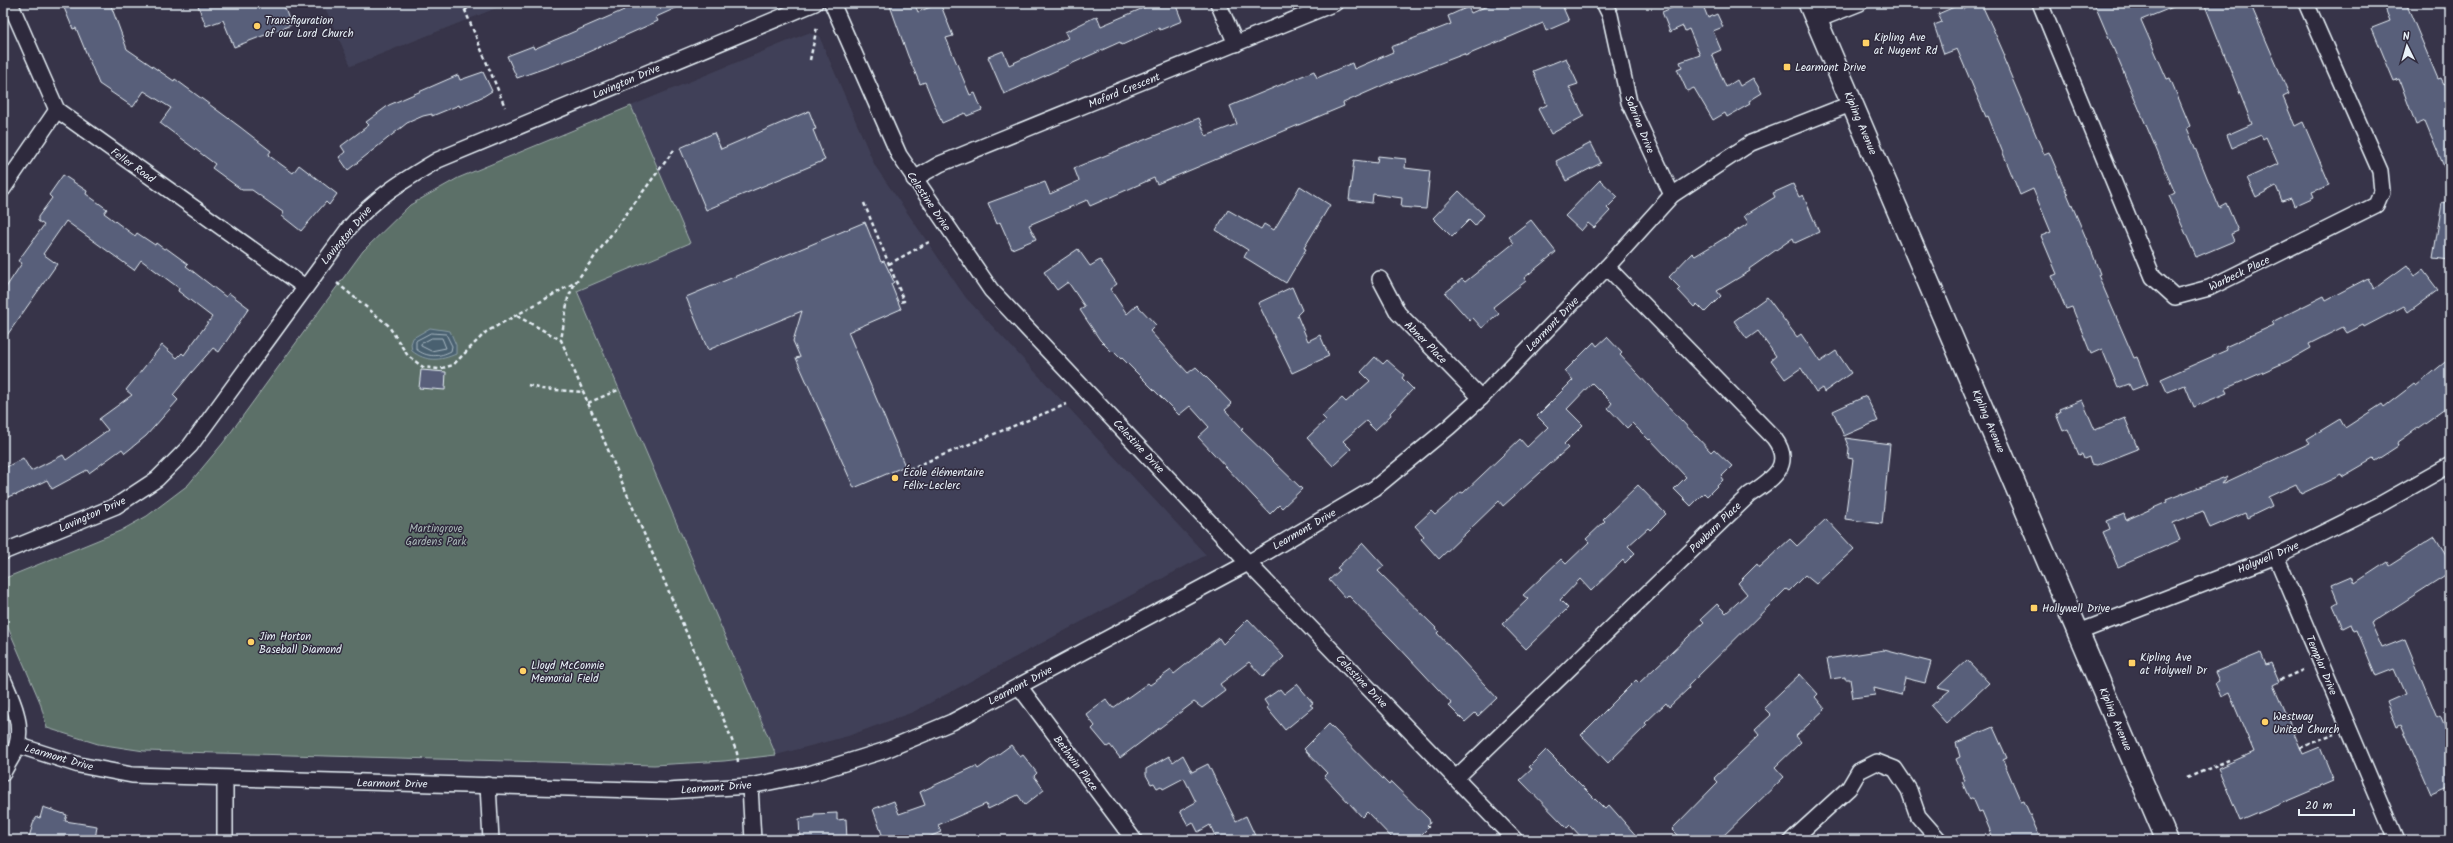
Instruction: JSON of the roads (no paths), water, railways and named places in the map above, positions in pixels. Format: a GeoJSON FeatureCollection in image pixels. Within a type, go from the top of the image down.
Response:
{"type":"FeatureCollection","features":[{"type":"Feature","properties":{"kind":"main road","name":"Kipling Avenue"},"geometry":{"type":"LineString","coordinates":[[1813,12],[2167,840]]}},
{"type":"Feature","properties":{"kind":"street"},"geometry":{"type":"LineString","coordinates":[[3,188],[57,110],[10,3]]}},
{"type":"Feature","properties":{"kind":"street","name":"Lavington Drive"},"geometry":{"type":"LineString","coordinates":[[3,552],[116,506],[157,479],[190,446],[305,287],[365,209],[384,193],[438,160],[815,3]]}},
{"type":"Feature","properties":{"kind":"street","name":"Celestine Drive"},"geometry":{"type":"LineString","coordinates":[[832,3],[893,142],[914,179],[991,290],[1248,562],[1515,840]]}},
{"type":"Feature","properties":{"kind":"street"},"geometry":{"type":"LineString","coordinates":[[1218,3],[1236,44]]}},
{"type":"Feature","properties":{"kind":"street","name":"Moford Crescent"},"geometry":{"type":"LineString","coordinates":[[914,179],[940,164],[1335,3]]}},
{"type":"Feature","properties":{"kind":"street","name":"Sabrina Drive"},"geometry":{"type":"LineString","coordinates":[[1604,3],[1610,15],[1629,102],[1672,195]]}},
{"type":"Feature","properties":{"kind":"street"},"geometry":{"type":"LineString","coordinates":[[1813,12],[1860,3]]}},
{"type":"Feature","properties":{"kind":"street","name":"Warbeck Place"},"geometry":{"type":"LineString","coordinates":[[2040,3],[2153,277],[2175,297],[2209,288],[2376,205],[2382,191],[2380,171],[2306,3]]}},
{"type":"Feature","properties":{"kind":"street","name":"Learmont Drive"},"geometry":{"type":"LineString","coordinates":[[17,745],[79,765],[132,775],[667,791],[750,786],[809,774],[883,751],[952,722],[1248,562],[1375,488],[1449,427],[1481,398],[1607,267],[1672,195],[1751,143],[1853,103]]}},
{"type":"Feature","properties":{"kind":"street","name":"Feller Road"},"geometry":{"type":"LineString","coordinates":[[57,110],[305,287]]}},
{"type":"Feature","properties":{"kind":"street","name":"Powburn Place"},"geometry":{"type":"LineString","coordinates":[[1456,778],[1743,500],[1771,480],[1783,463],[1782,448],[1774,438],[1607,267]]}},
{"type":"Feature","properties":{"kind":"street","name":"Abner Place"},"geometry":{"type":"LineString","coordinates":[[1380,279],[1398,313],[1481,398]]}},
{"type":"Feature","properties":{"kind":"street","name":"Holywell Drive"},"geometry":{"type":"LineString","coordinates":[[2079,632],[2276,556],[2379,505],[2450,465]]}},
{"type":"Feature","properties":{"kind":"street","name":"Templar Drive"},"geometry":{"type":"LineString","coordinates":[[2276,556],[2396,840]]}},
{"type":"Feature","properties":{"kind":"street"},"geometry":{"type":"LineString","coordinates":[[3,679],[14,706],[18,722],[17,745],[3,773]]}},
{"type":"Feature","properties":{"kind":"street","name":"Bethwin Place"},"geometry":{"type":"LineString","coordinates":[[1019,686],[1134,840]]}},
{"type":"Feature","properties":{"kind":"street"},"geometry":{"type":"LineString","coordinates":[[1792,840],[1849,788],[1858,771],[1877,762],[1895,769],[1909,790],[1918,816],[1939,840]]}},
{"type":"Feature","properties":{"kind":"street"},"geometry":{"type":"LineString","coordinates":[[225,840],[226,779]]}},
{"type":"Feature","properties":{"kind":"street"},"geometry":{"type":"LineString","coordinates":[[488,785],[491,840]]}},
{"type":"Feature","properties":{"kind":"street"},"geometry":{"type":"LineString","coordinates":[[750,786],[753,840]]}},
{"type":"Feature","properties":{"kind":"water"},"geometry":{"type":"Polygon","coordinates":[[[430,328],[450,331],[456,345],[456,354],[439,359],[428,359],[417,355],[412,351],[411,344],[413,338],[430,328]]]}},
{"type":"Feature","properties":{"kind":"place","name":"Transfiguration of our Lord Church"},"geometry":{"type":"Point","coordinates":[257,26]}},
{"type":"Feature","properties":{"kind":"place","name":"Kipling Ave at Nugent Rd"},"geometry":{"type":"Point","coordinates":[1866,43]}},
{"type":"Feature","properties":{"kind":"place","name":"Learmont Drive"},"geometry":{"type":"Point","coordinates":[1787,67]}},
{"type":"Feature","properties":{"kind":"place","name":"École élémentaire Félix-Leclerc"},"geometry":{"type":"Point","coordinates":[895,478]}},
{"type":"Feature","properties":{"kind":"place","name":"Hollywell Drive"},"geometry":{"type":"Point","coordinates":[2034,608]}},
{"type":"Feature","properties":{"kind":"place","name":"Jim Horton Baseball Diamond"},"geometry":{"type":"Point","coordinates":[251,642]}},
{"type":"Feature","properties":{"kind":"place","name":"Kipling Ave at Holywell Dr"},"geometry":{"type":"Point","coordinates":[2132,663]}},
{"type":"Feature","properties":{"kind":"place","name":"Lloyd McConnie Memorial Field"},"geometry":{"type":"Point","coordinates":[523,671]}},
{"type":"Feature","properties":{"kind":"place","name":"Westway United Church"},"geometry":{"type":"Point","coordinates":[2265,722]}},
{"type":"Feature","properties":{"kind":"park label","name":"Martingrove Gardens Park"},"geometry":{"type":"Point","coordinates":[436,534]}}]}
